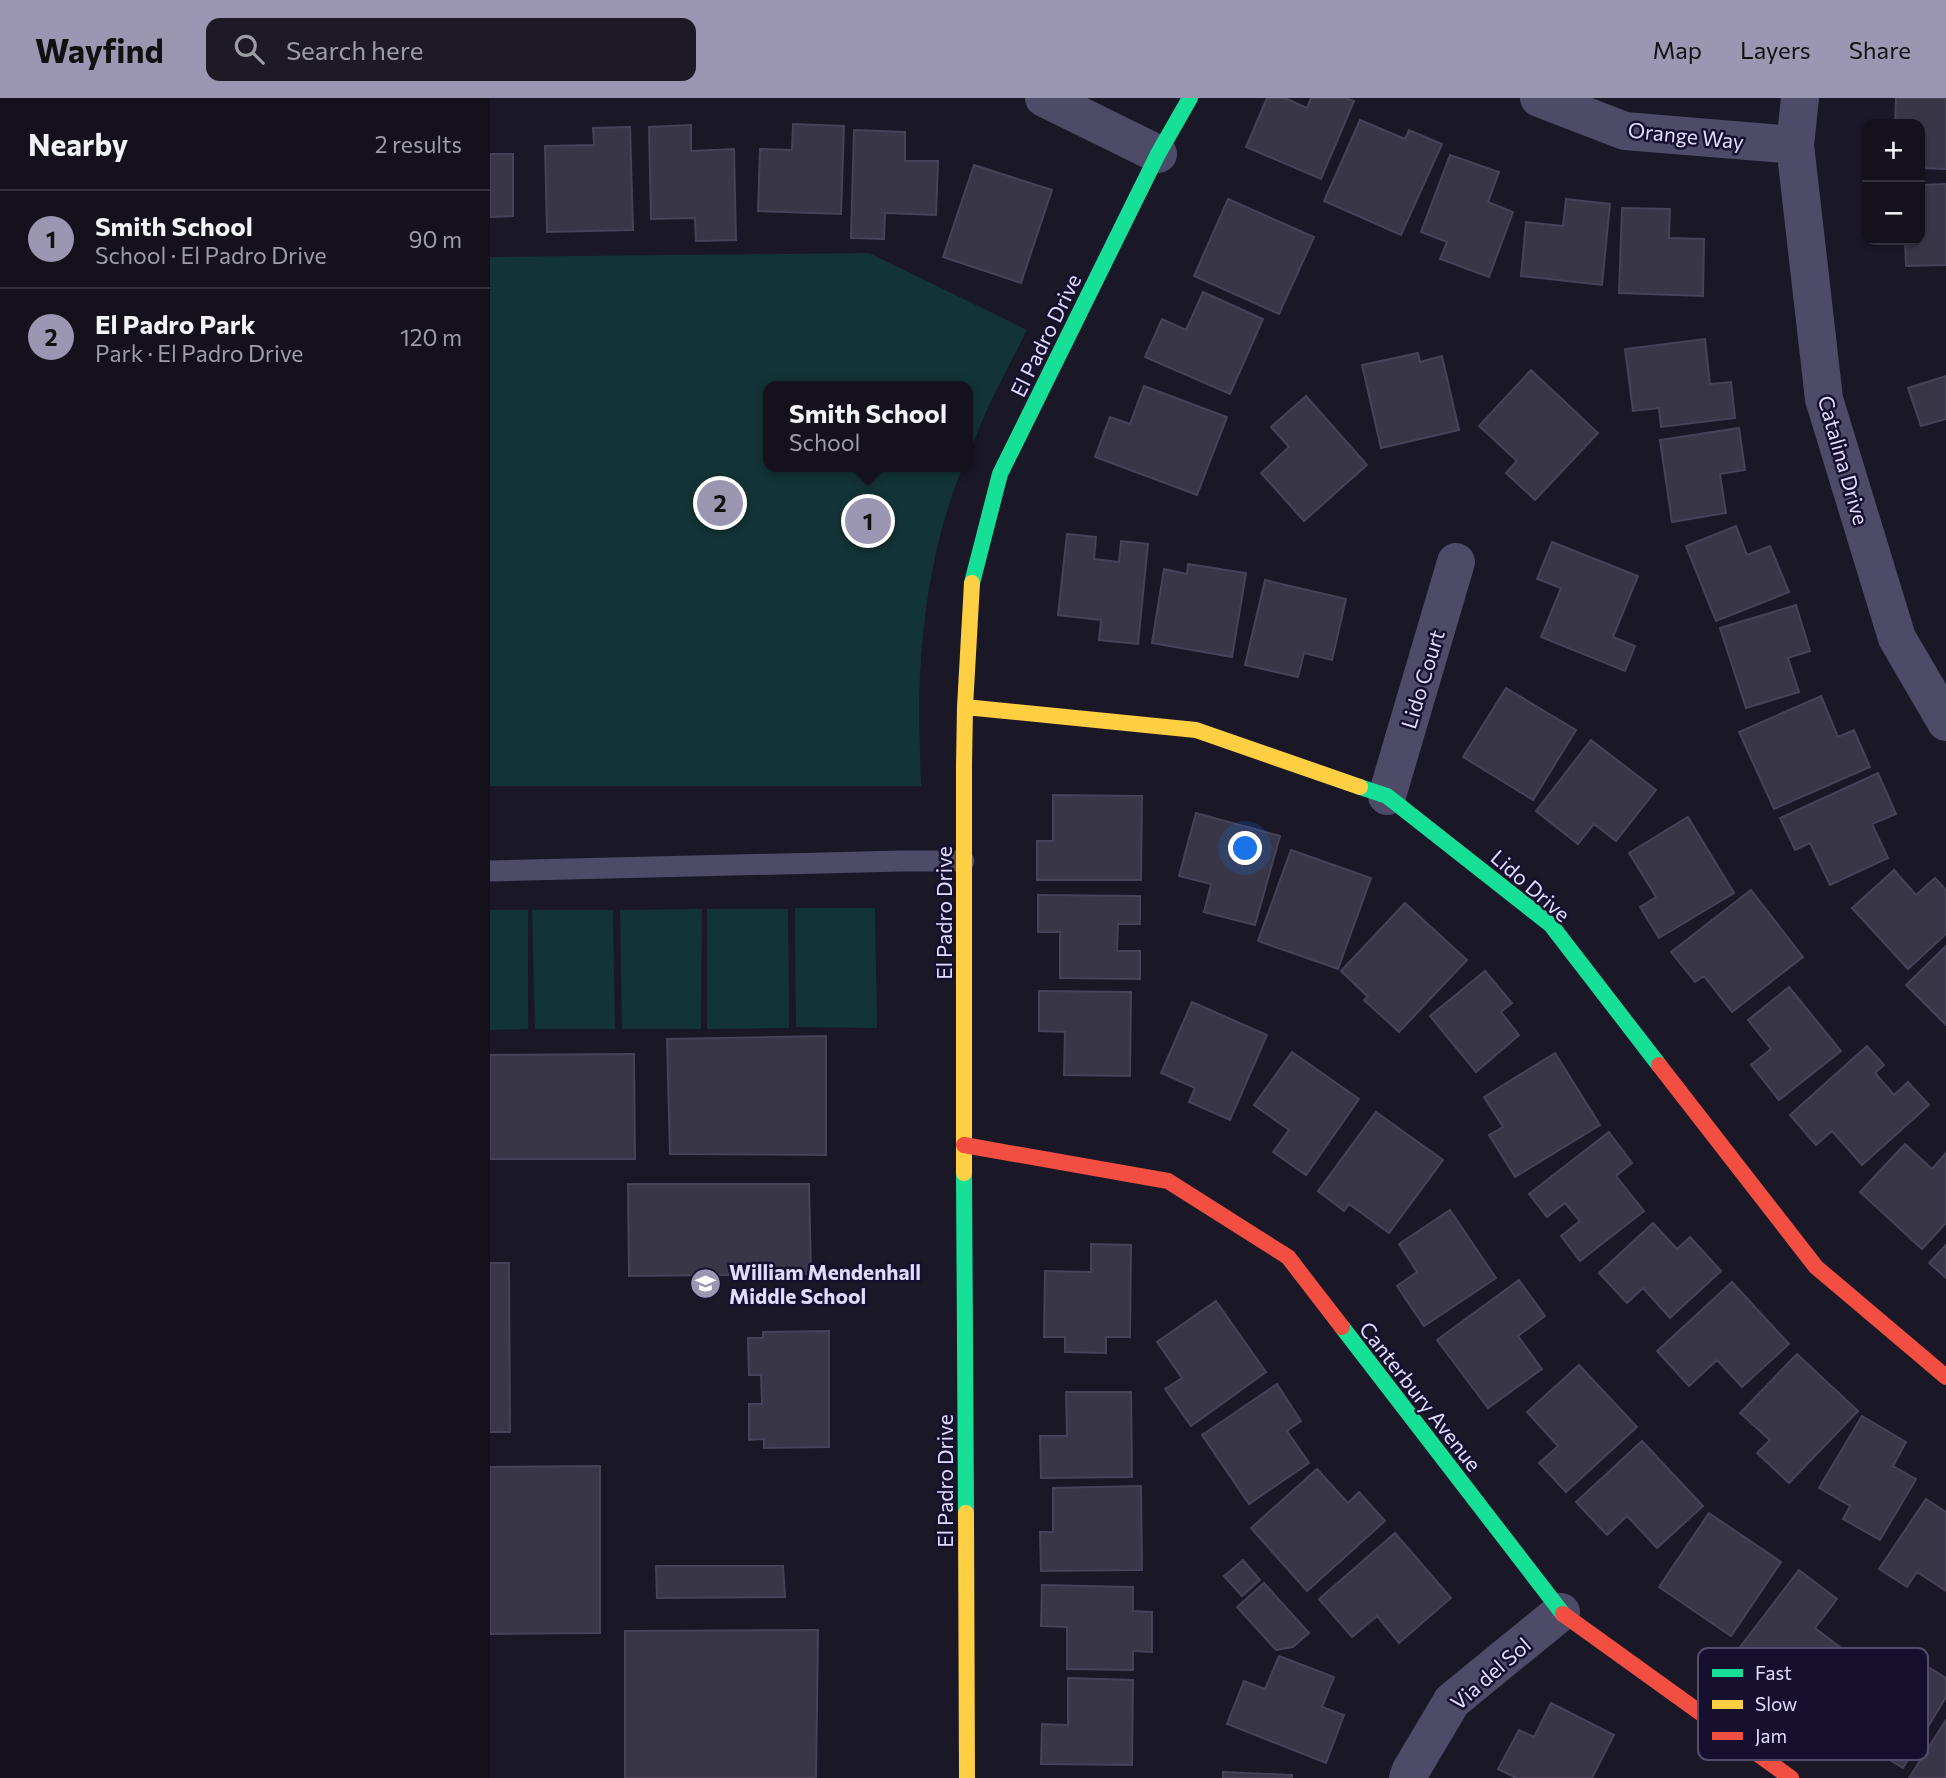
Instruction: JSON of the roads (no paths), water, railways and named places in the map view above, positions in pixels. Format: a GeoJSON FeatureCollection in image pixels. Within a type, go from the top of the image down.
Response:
{"type":"FeatureCollection","features":[{"type":"Feature","properties":{"kind":"street"},"geometry":{"type":"LineString","coordinates":[[1044,98],[1158,154]]}},
{"type":"Feature","properties":{"kind":"street","name":"El Padro Drive"},"geometry":{"type":"LineString","coordinates":[[967,1778],[964,861],[965,707],[971,585],[1000,474],[1158,154],[1189,98]]}},
{"type":"Feature","properties":{"kind":"street","name":"Orange Way"},"geometry":{"type":"LineString","coordinates":[[1539,98],[1625,131],[1796,145]]}},
{"type":"Feature","properties":{"kind":"street","name":"Catalina Drive"},"geometry":{"type":"LineString","coordinates":[[1800,98],[1796,145],[1824,398],[1897,638],[1946,722]]}},
{"type":"Feature","properties":{"kind":"street","name":"Lido Court"},"geometry":{"type":"LineString","coordinates":[[1387,796],[1457,562]]}},
{"type":"Feature","properties":{"kind":"street","name":"Lido Drive"},"geometry":{"type":"LineString","coordinates":[[965,707],[1196,730],[1387,796],[1551,925],[1815,1267],[1946,1377]]}},
{"type":"Feature","properties":{"kind":"street","name":"Canterbury Avenue"},"geometry":{"type":"LineString","coordinates":[[964,1145],[1168,1181],[1288,1257],[1561,1612],[1698,1711]]}},
{"type":"Feature","properties":{"kind":"street","name":"Via del Sol"},"geometry":{"type":"LineString","coordinates":[[1408,1778],[1452,1701],[1561,1612]]}},
{"type":"Feature","properties":{"kind":"street","name":"Canterbury Avenue"},"geometry":{"type":"LineString","coordinates":[[1766,1760],[1791,1778]]}},
{"type":"Feature","properties":{"kind":"lane"},"geometry":{"type":"LineString","coordinates":[[490,871],[964,861]]}},
{"type":"Feature","properties":{"kind":"place","name":"El Padro Park"},"geometry":{"type":"Point","coordinates":[720,503]}},
{"type":"Feature","properties":{"kind":"place","name":"Smith School"},"geometry":{"type":"Point","coordinates":[868,521]}},
{"type":"Feature","properties":{"kind":"place","name":"William Mendenhall Middle School"},"geometry":{"type":"Point","coordinates":[706,1283]}}]}
